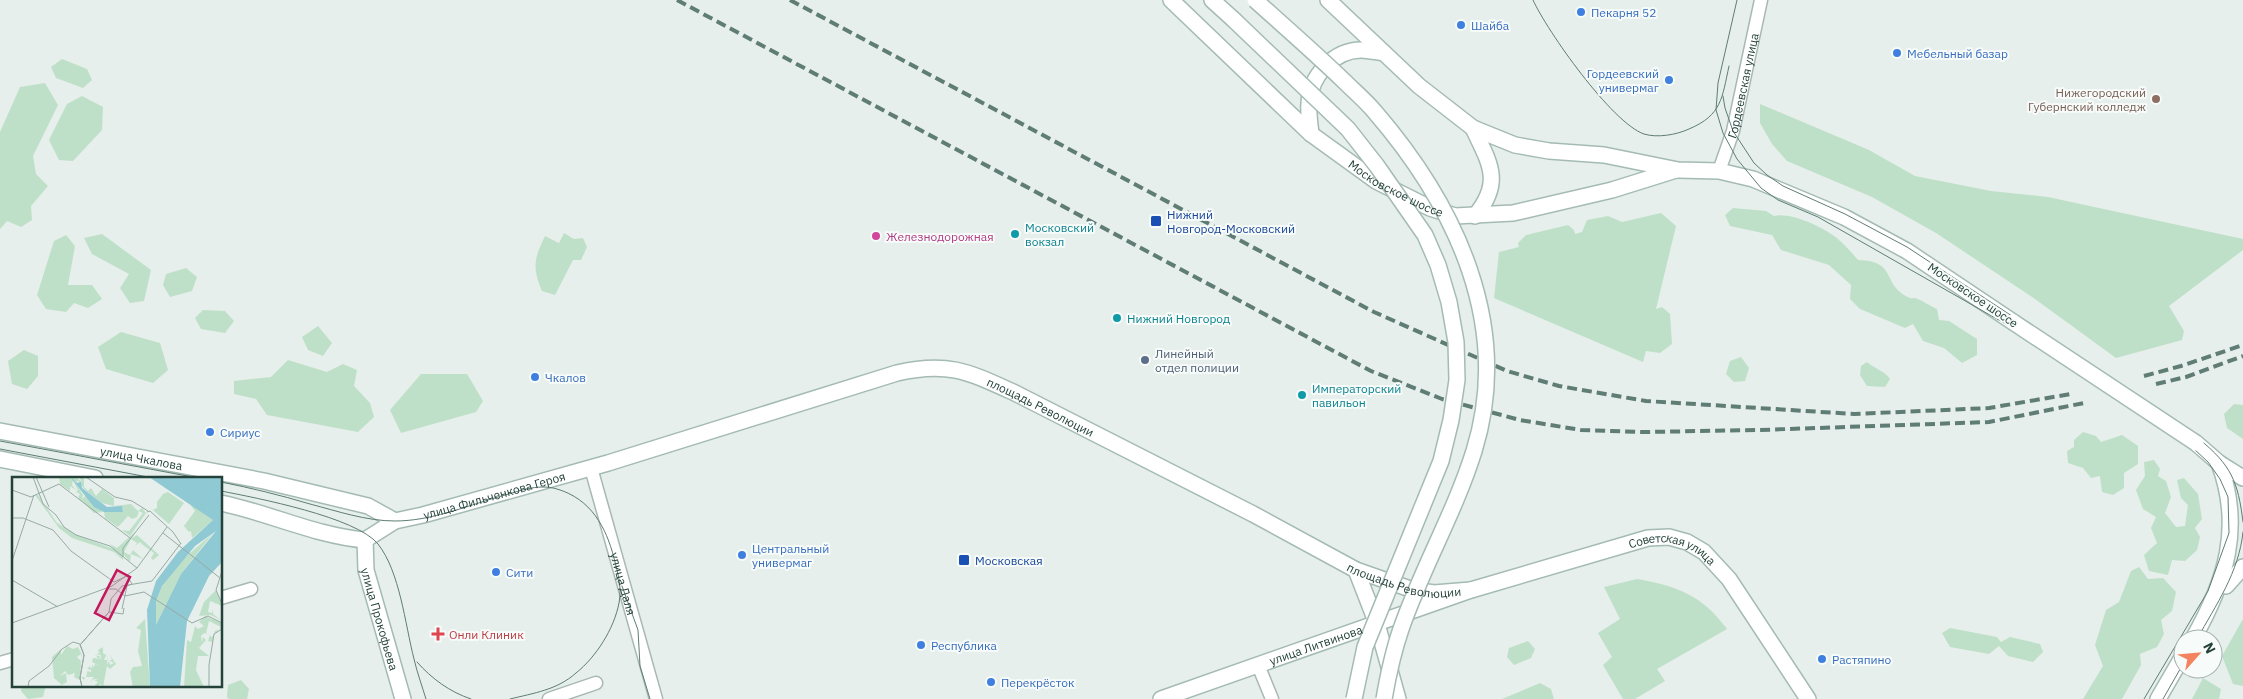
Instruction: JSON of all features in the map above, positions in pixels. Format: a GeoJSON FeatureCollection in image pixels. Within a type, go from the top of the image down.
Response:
{"type":"FeatureCollection","features":[{"type":"Feature","properties":{"kind":"main road","name":"Московское шоссе"},"geometry":{"type":"LineString","coordinates":[[1171,0],[1311,134],[1365,174],[1404,197],[1455,216],[1513,213],[1603,192],[1678,170]]}},
{"type":"Feature","properties":{"kind":"main road"},"geometry":{"type":"LineString","coordinates":[[1212,0],[1348,129],[1377,166],[1425,235],[1438,265],[1449,302],[1456,342],[1457,380],[1451,420],[1441,461],[1365,647],[1354,699]]}},
{"type":"Feature","properties":{"kind":"main road"},"geometry":{"type":"LineString","coordinates":[[1255,0],[1313,51],[1375,111],[1402,146],[1448,220],[1464,254],[1478,296],[1488,369],[1485,404],[1475,449],[1461,488],[1401,629],[1384,699]]}},
{"type":"Feature","properties":{"kind":"main road","name":"Московское шоссе"},"geometry":{"type":"LineString","coordinates":[[1328,0],[1419,86],[1473,128],[1515,145],[1549,151],[1604,155],[1678,170],[1719,171],[1771,186],[1844,217],[1907,251],[2196,443],[2219,463],[2243,478]]}},
{"type":"Feature","properties":{"kind":"main road"},"geometry":{"type":"LineString","coordinates":[[1311,134],[1309,102],[1313,84],[1322,70],[1339,55],[1360,50],[1384,53]]}},
{"type":"Feature","properties":{"kind":"main road"},"geometry":{"type":"LineString","coordinates":[[1473,128],[1489,164],[1492,185],[1486,202],[1475,216]]}},
{"type":"Feature","properties":{"kind":"main road","name":"площадь Революции"},"geometry":{"type":"LineString","coordinates":[[591,468],[897,373],[915,369],[942,367],[977,375],[1015,392],[1253,514],[1356,570],[1413,590],[1434,593],[1471,590]]}},
{"type":"Feature","properties":{"kind":"main road","name":"улица Чкалова"},"geometry":{"type":"LineString","coordinates":[[0,431],[273,483],[368,506],[395,521]]}},
{"type":"Feature","properties":{"kind":"main road"},"geometry":{"type":"LineString","coordinates":[[0,459],[91,477]]}},
{"type":"Feature","properties":{"kind":"main road"},"geometry":{"type":"LineString","coordinates":[[2199,629],[2214,601],[2232,560],[2238,535],[2239,517],[2235,496],[2228,477],[2219,463]]}},
{"type":"Feature","properties":{"kind":"main road","name":"улица Фильченкова Героя"},"geometry":{"type":"LineString","coordinates":[[395,521],[423,516],[591,468]]}},
{"type":"Feature","properties":{"kind":"main road"},"geometry":{"type":"LineString","coordinates":[[222,503],[255,510],[341,538],[365,540],[395,521]]}},
{"type":"Feature","properties":{"kind":"main road","name":"Советская улица"},"geometry":{"type":"LineString","coordinates":[[1471,590],[1648,538],[1669,537],[1686,542],[1704,552],[1729,579],[1808,699]]}},
{"type":"Feature","properties":{"kind":"main road","name":"улица Прокофьева"},"geometry":{"type":"LineString","coordinates":[[365,540],[366,570],[403,699]]}},
{"type":"Feature","properties":{"kind":"main road"},"geometry":{"type":"LineString","coordinates":[[2214,601],[2243,567]]}},
{"type":"Feature","properties":{"kind":"main road"},"geometry":{"type":"LineString","coordinates":[[1356,570],[1377,624],[1398,699]]}},
{"type":"Feature","properties":{"kind":"main road","name":"улица Литвинова"},"geometry":{"type":"LineString","coordinates":[[1161,699],[1471,590]]}},
{"type":"Feature","properties":{"kind":"main road"},"geometry":{"type":"LineString","coordinates":[[2158,699],[2173,673]]}},
{"type":"Feature","properties":{"kind":"street","name":"Гордеевская улица"},"geometry":{"type":"LineString","coordinates":[[1719,171],[1733,131],[1761,0]]}},
{"type":"Feature","properties":{"kind":"street","name":"улица Даля"},"geometry":{"type":"LineString","coordinates":[[591,468],[656,699]]}},
{"type":"Feature","properties":{"kind":"street"},"geometry":{"type":"LineString","coordinates":[[222,598],[251,589]]}},
{"type":"Feature","properties":{"kind":"street"},"geometry":{"type":"LineString","coordinates":[[1258,665],[1272,699]]}},
{"type":"Feature","properties":{"kind":"street"},"geometry":{"type":"LineString","coordinates":[[549,699],[596,683]]}},
{"type":"Feature","properties":{"kind":"green space"},"geometry":{"type":"Polygon","coordinates":[[[62,59],[87,69],[92,80],[83,88],[56,78],[51,67],[62,59]]]}},
{"type":"Feature","properties":{"kind":"green space"},"geometry":{"type":"Polygon","coordinates":[[[45,83],[58,105],[33,156],[36,174],[48,186],[31,206],[32,220],[21,227],[7,221],[0,229],[0,132],[20,87],[45,83]]]}},
{"type":"Feature","properties":{"kind":"green space"},"geometry":{"type":"Polygon","coordinates":[[[82,96],[103,107],[102,130],[73,161],[59,160],[49,140],[67,104],[82,96]]]}},
{"type":"Feature","properties":{"kind":"green space"},"geometry":{"type":"Polygon","coordinates":[[[1760,104],[1869,150],[1915,176],[1991,191],[2048,197],[2243,239],[2243,250],[2169,306],[2184,331],[2182,340],[2116,358],[2035,299],[1936,233],[1872,197],[1787,161],[1772,144],[1760,123],[1760,104]]]}},
{"type":"Feature","properties":{"kind":"green space"},"geometry":{"type":"Polygon","coordinates":[[[1733,208],[1766,211],[1774,216],[1790,216],[1808,222],[1833,235],[1858,260],[1879,264],[1900,292],[1909,298],[1918,299],[1937,309],[1939,320],[1949,321],[1977,339],[1977,355],[1962,363],[1944,348],[1923,341],[1913,324],[1905,328],[1860,309],[1850,299],[1851,285],[1829,265],[1781,250],[1772,235],[1730,226],[1725,215],[1733,208]]]}},
{"type":"Feature","properties":{"kind":"green space"},"geometry":{"type":"Polygon","coordinates":[[[1661,213],[1676,226],[1656,309],[1662,307],[1670,314],[1672,344],[1660,353],[1646,351],[1643,362],[1494,298],[1499,252],[1519,247],[1518,243],[1526,235],[1568,225],[1574,230],[1575,234],[1582,232],[1587,220],[1608,216],[1622,222],[1661,213]]]}},
{"type":"Feature","properties":{"kind":"green space"},"geometry":{"type":"Polygon","coordinates":[[[564,233],[574,239],[583,238],[587,247],[581,260],[573,260],[555,295],[542,291],[537,276],[536,263],[538,251],[545,236],[559,243],[564,233]]]}},
{"type":"Feature","properties":{"kind":"green space"},"geometry":{"type":"Polygon","coordinates":[[[102,234],[151,270],[144,301],[130,303],[120,288],[129,274],[92,254],[84,238],[102,234]]]}},
{"type":"Feature","properties":{"kind":"green space"},"geometry":{"type":"Polygon","coordinates":[[[66,235],[75,246],[68,285],[92,285],[102,299],[88,308],[74,303],[66,312],[46,309],[37,295],[54,241],[66,235]]]}},
{"type":"Feature","properties":{"kind":"green space"},"geometry":{"type":"Polygon","coordinates":[[[186,268],[197,277],[192,291],[170,297],[163,285],[166,274],[186,268]]]}},
{"type":"Feature","properties":{"kind":"green space"},"geometry":{"type":"Polygon","coordinates":[[[203,310],[225,311],[234,321],[225,333],[201,329],[195,318],[203,310]]]}},
{"type":"Feature","properties":{"kind":"green space"},"geometry":{"type":"Polygon","coordinates":[[[318,326],[332,343],[323,356],[308,350],[302,337],[318,326]]]}},
{"type":"Feature","properties":{"kind":"green space"},"geometry":{"type":"Polygon","coordinates":[[[121,332],[160,343],[168,370],[153,383],[106,369],[98,347],[121,332]]]}},
{"type":"Feature","properties":{"kind":"green space"},"geometry":{"type":"Polygon","coordinates":[[[24,350],[38,356],[38,376],[27,389],[12,384],[8,361],[24,350]]]}},
{"type":"Feature","properties":{"kind":"green space"},"geometry":{"type":"Polygon","coordinates":[[[1741,357],[1749,368],[1745,381],[1734,382],[1726,374],[1730,361],[1741,357]]]}},
{"type":"Feature","properties":{"kind":"green space"},"geometry":{"type":"Polygon","coordinates":[[[288,360],[327,372],[343,364],[357,370],[354,386],[370,403],[374,417],[358,432],[267,415],[256,399],[234,394],[234,381],[271,377],[288,360]]]}},
{"type":"Feature","properties":{"kind":"green space"},"geometry":{"type":"Polygon","coordinates":[[[1867,362],[1890,379],[1885,387],[1867,386],[1860,375],[1861,366],[1867,362]]]}},
{"type":"Feature","properties":{"kind":"green space"},"geometry":{"type":"Polygon","coordinates":[[[421,374],[467,374],[483,401],[476,412],[401,433],[390,410],[421,374]]]}},
{"type":"Feature","properties":{"kind":"green space"},"geometry":{"type":"Polygon","coordinates":[[[2234,404],[2243,405],[2243,439],[2227,428],[2224,414],[2234,404]]]}},
{"type":"Feature","properties":{"kind":"green space"},"geometry":{"type":"Polygon","coordinates":[[[2083,432],[2096,436],[2101,442],[2122,435],[2138,446],[2138,464],[2124,473],[2124,488],[2113,495],[2102,492],[2100,476],[2091,478],[2083,468],[2068,463],[2067,451],[2074,447],[2074,440],[2083,432]]]}},
{"type":"Feature","properties":{"kind":"green space"},"geometry":{"type":"Polygon","coordinates":[[[2154,460],[2160,469],[2158,476],[2166,481],[2171,497],[2165,513],[2176,527],[2185,526],[2188,505],[2181,498],[2177,480],[2184,478],[2198,494],[2202,519],[2195,528],[2200,537],[2197,550],[2185,561],[2172,560],[2168,575],[2149,571],[2144,555],[2157,543],[2151,528],[2156,517],[2143,509],[2136,490],[2145,476],[2144,462],[2154,460]]]}},
{"type":"Feature","properties":{"kind":"green space"},"geometry":{"type":"Polygon","coordinates":[[[2139,567],[2148,579],[2163,578],[2176,592],[2172,611],[2161,620],[2164,634],[2157,647],[2140,654],[2141,665],[2122,699],[2083,699],[2103,666],[2095,645],[2106,610],[2119,602],[2131,571],[2139,567]]]}},
{"type":"Feature","properties":{"kind":"green space"},"geometry":{"type":"Polygon","coordinates":[[[1637,579],[1664,585],[1688,594],[1708,608],[1727,629],[1657,669],[1665,681],[1635,699],[1623,699],[1603,665],[1612,657],[1598,633],[1620,619],[1604,587],[1637,579]]]}},
{"type":"Feature","properties":{"kind":"green space"},"geometry":{"type":"Polygon","coordinates":[[[2243,619],[2243,686],[2233,684],[2223,654],[2243,619]]]}},
{"type":"Feature","properties":{"kind":"green space"},"geometry":{"type":"Polygon","coordinates":[[[1950,628],[1997,637],[2001,642],[2010,637],[2040,644],[2043,652],[2033,662],[2008,656],[1999,646],[1989,654],[1950,647],[1942,633],[1950,628]]]}},
{"type":"Feature","properties":{"kind":"green space"},"geometry":{"type":"Polygon","coordinates":[[[1528,641],[1535,649],[1531,658],[1514,665],[1507,657],[1509,648],[1528,641]]]}},
{"type":"Feature","properties":{"kind":"green space"},"geometry":{"type":"Polygon","coordinates":[[[2202,679],[2221,689],[2219,699],[2192,699],[2202,679]]]}},
{"type":"Feature","properties":{"kind":"green space"},"geometry":{"type":"Polygon","coordinates":[[[241,680],[249,689],[247,699],[229,699],[227,697],[228,685],[241,680]]]}},
{"type":"Feature","properties":{"kind":"green space"},"geometry":{"type":"Polygon","coordinates":[[[1540,683],[1551,689],[1554,699],[1502,699],[1540,683]]]}},
{"type":"Feature","properties":{"kind":"green space"},"geometry":{"type":"Polygon","coordinates":[[[22,686],[46,686],[43,697],[28,699],[21,691],[22,686]]]}},
{"type":"Feature","properties":{"kind":"tram line"},"geometry":{"type":"LineString","coordinates":[[1533,0],[1566,53],[1599,95],[1615,113],[1644,134],[1661,136],[1678,133],[1700,124],[1708,118],[1719,104],[1729,66]]}},
{"type":"Feature","properties":{"kind":"tram line"},"geometry":{"type":"LineString","coordinates":[[1737,0],[1718,83],[1716,110],[1723,133],[1737,159],[1761,188],[1778,200],[1818,217],[2011,327],[2193,448],[2208,462],[2220,479],[2228,497],[2229,533],[2208,591],[2144,699]]}},
{"type":"Feature","properties":{"kind":"tram line"},"geometry":{"type":"LineString","coordinates":[[1723,96],[1733,131],[1754,163],[1767,175],[1783,186],[1845,214],[1907,247],[2210,448],[2219,457],[2231,475],[2239,495],[2243,522]]}},
{"type":"Feature","properties":{"kind":"tram line"},"geometry":{"type":"LineString","coordinates":[[0,441],[193,477]]}},
{"type":"Feature","properties":{"kind":"tram line"},"geometry":{"type":"LineString","coordinates":[[0,449],[148,477]]}},
{"type":"Feature","properties":{"kind":"tram line"},"geometry":{"type":"LineString","coordinates":[[222,482],[352,515],[384,521],[421,519],[520,491],[542,487],[557,489],[579,500],[595,516],[611,547],[620,586],[617,613],[597,651],[569,679],[536,693],[510,699]]}},
{"type":"Feature","properties":{"kind":"tram line"},"geometry":{"type":"LineString","coordinates":[[222,491],[281,504],[328,517],[366,534],[378,544],[392,569],[397,583],[415,664],[426,699]]}},
{"type":"Feature","properties":{"kind":"tram line"},"geometry":{"type":"LineString","coordinates":[[2203,629],[2232,574],[2241,547],[2243,532]]}},
{"type":"Feature","properties":{"kind":"tram line"},"geometry":{"type":"LineString","coordinates":[[622,586],[638,630],[640,666],[650,699]]}},
{"type":"Feature","properties":{"kind":"tram line"},"geometry":{"type":"LineString","coordinates":[[417,662],[442,684],[456,693],[471,699]]}},
{"type":"Feature","properties":{"kind":"tram line"},"geometry":{"type":"LineString","coordinates":[[2163,699],[2174,679]]}},
{"type":"Feature","properties":{"kind":"railway"},"geometry":{"type":"LineString","coordinates":[[677,0],[1371,371],[1442,399],[1520,420],[1581,430],[1644,432],[1989,422],[2084,403]]}},
{"type":"Feature","properties":{"kind":"railway"},"geometry":{"type":"LineString","coordinates":[[790,0],[1374,312],[1507,371],[1559,386],[1646,401],[1854,414],[1989,408],[2071,394]]}},
{"type":"Feature","properties":{"kind":"railway"},"geometry":{"type":"LineString","coordinates":[[2144,376],[2181,366],[2243,345]]}},
{"type":"Feature","properties":{"kind":"railway"},"geometry":{"type":"LineString","coordinates":[[2156,384],[2186,377],[2243,356]]}},
{"type":"Feature","properties":{"kind":"place","name":"Пекарня 52"},"geometry":{"type":"Point","coordinates":[1581,12]}},
{"type":"Feature","properties":{"kind":"place","name":"Шайба"},"geometry":{"type":"Point","coordinates":[1461,25]}},
{"type":"Feature","properties":{"kind":"place","name":"Мебельный базар"},"geometry":{"type":"Point","coordinates":[1897,53]}},
{"type":"Feature","properties":{"kind":"place","name":"Гордеевский универмаг"},"geometry":{"type":"Point","coordinates":[1669,80]}},
{"type":"Feature","properties":{"kind":"place","name":"Нижегородский Губернский колледж"},"geometry":{"type":"Point","coordinates":[2156,99]}},
{"type":"Feature","properties":{"kind":"place","name":"Нижний Новгород-Московский"},"geometry":{"type":"Point","coordinates":[1156,221]}},
{"type":"Feature","properties":{"kind":"place","name":"Московский вокзал"},"geometry":{"type":"Point","coordinates":[1015,234]}},
{"type":"Feature","properties":{"kind":"place","name":"Железнодорожная"},"geometry":{"type":"Point","coordinates":[876,236]}},
{"type":"Feature","properties":{"kind":"place","name":"Нижний Новгород"},"geometry":{"type":"Point","coordinates":[1117,318]}},
{"type":"Feature","properties":{"kind":"place","name":"Линейный отдел полиции"},"geometry":{"type":"Point","coordinates":[1145,360]}},
{"type":"Feature","properties":{"kind":"place","name":"Чкалов"},"geometry":{"type":"Point","coordinates":[535,377]}},
{"type":"Feature","properties":{"kind":"place","name":"Императорский павильон"},"geometry":{"type":"Point","coordinates":[1302,395]}},
{"type":"Feature","properties":{"kind":"place","name":"Сириус"},"geometry":{"type":"Point","coordinates":[210,432]}},
{"type":"Feature","properties":{"kind":"place","name":"Центральный универмаг"},"geometry":{"type":"Point","coordinates":[742,555]}},
{"type":"Feature","properties":{"kind":"place","name":"Московская"},"geometry":{"type":"Point","coordinates":[964,560]}},
{"type":"Feature","properties":{"kind":"place","name":"Сити"},"geometry":{"type":"Point","coordinates":[496,572]}},
{"type":"Feature","properties":{"kind":"place","name":"Онли Клиник"},"geometry":{"type":"Point","coordinates":[438,634]}},
{"type":"Feature","properties":{"kind":"place","name":"Республика"},"geometry":{"type":"Point","coordinates":[921,645]}},
{"type":"Feature","properties":{"kind":"place","name":"Растяпино"},"geometry":{"type":"Point","coordinates":[1822,659]}},
{"type":"Feature","properties":{"kind":"place","name":"Перекрёсток"},"geometry":{"type":"Point","coordinates":[991,682]}}]}
